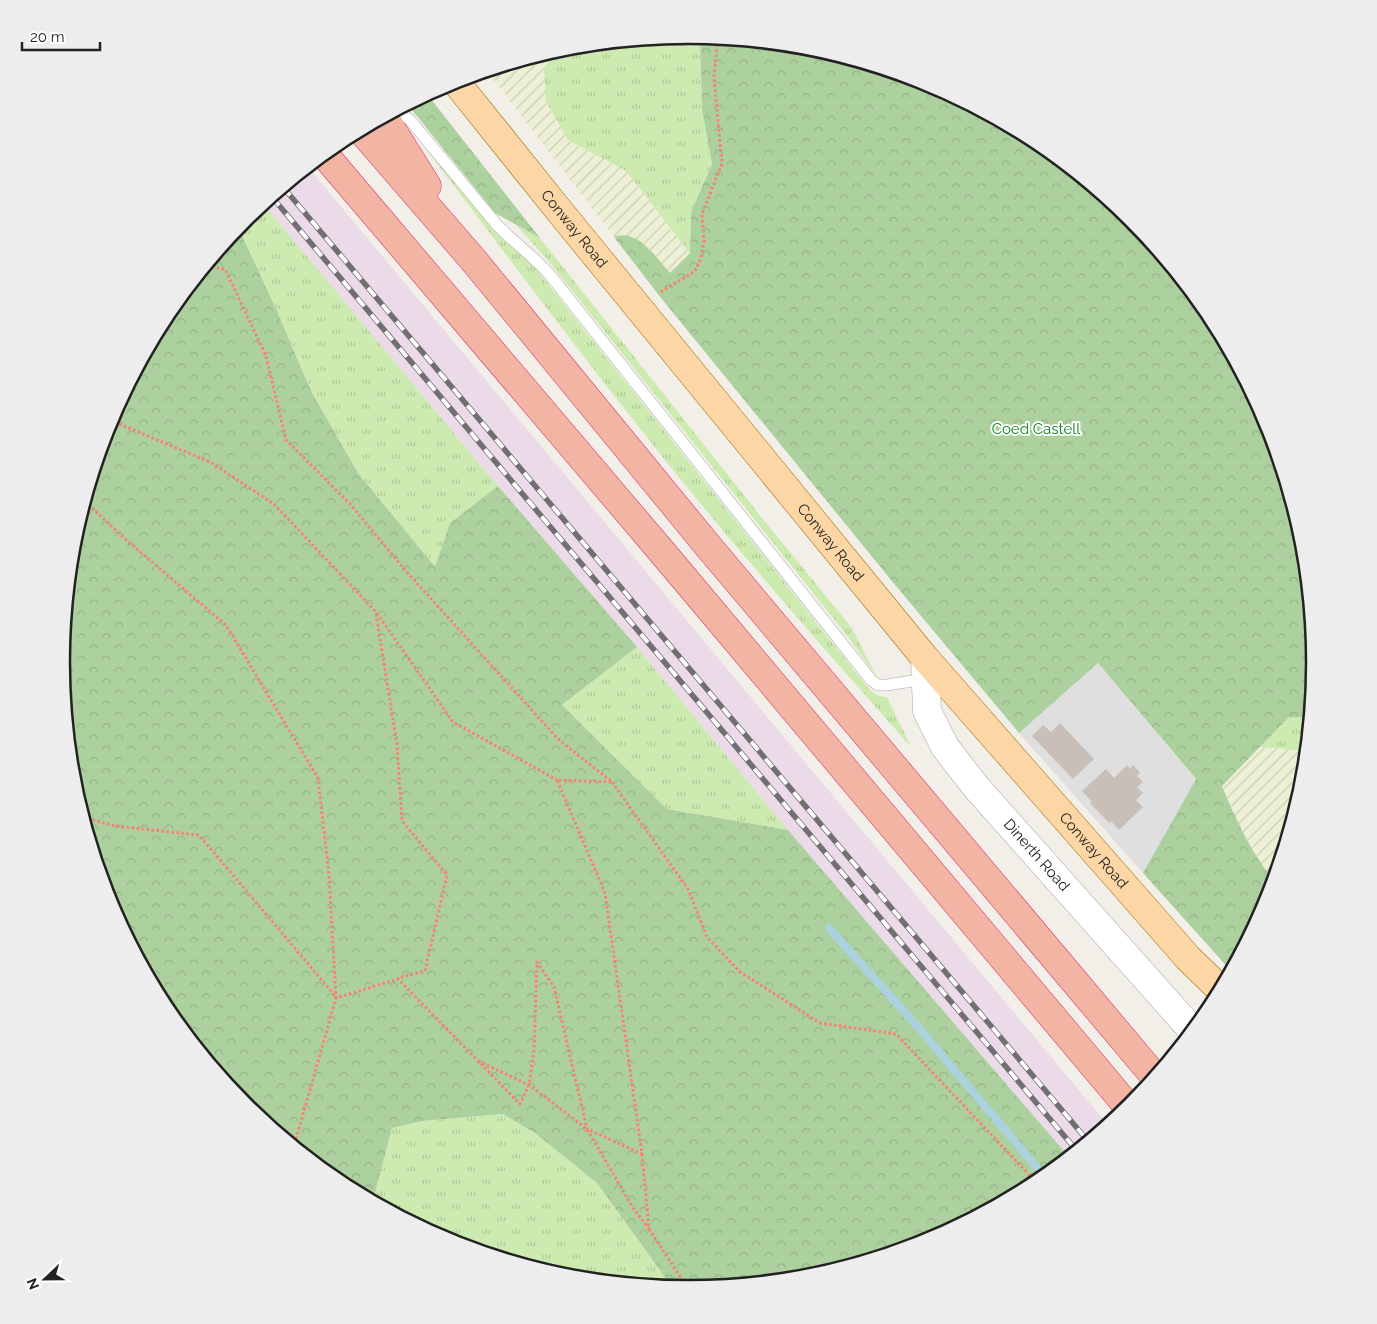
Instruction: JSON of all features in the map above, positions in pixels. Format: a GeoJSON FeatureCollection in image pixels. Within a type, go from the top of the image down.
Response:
{"type":"FeatureCollection","features":[{"type":"Feature","properties":{"kind":"highway"},"geometry":{"type":"LineString","coordinates":[[387,123],[475,262]]}},
{"type":"Feature","properties":{"kind":"highway"},"geometry":{"type":"LineString","coordinates":[[366,135],[475,262],[702,538],[1151,1072]]}},
{"type":"Feature","properties":{"kind":"highway"},"geometry":{"type":"LineString","coordinates":[[329,160],[675,566],[1123,1101]]}},
{"type":"Feature","properties":{"kind":"main road","name":"Conway Road"},"geometry":{"type":"LineString","coordinates":[[461,88],[925,669],[1188,958],[1215,985]]}},
{"type":"Feature","properties":{"kind":"street","name":"Dinerth Road"},"geometry":{"type":"LineString","coordinates":[[925,669],[926,710],[945,747],[976,787],[1188,1025]]}},
{"type":"Feature","properties":{"kind":"lane"},"geometry":{"type":"LineString","coordinates":[[403,114],[410,120],[497,225],[536,259],[550,275],[870,680],[878,685],[887,685],[925,669]]}},
{"type":"Feature","properties":{"kind":"path"},"geometry":{"type":"LineString","coordinates":[[660,292],[695,271],[701,258],[704,241],[702,214],[722,164],[714,77],[717,45]]}},
{"type":"Feature","properties":{"kind":"path"},"geometry":{"type":"LineString","coordinates":[[213,267],[225,269],[266,356],[286,440],[351,505],[405,570],[559,740],[612,782],[688,889],[707,936],[740,972],[820,1023],[896,1034],[1031,1177]]}},
{"type":"Feature","properties":{"kind":"path"},"geometry":{"type":"LineString","coordinates":[[118,423],[210,462],[274,504],[376,612],[453,722],[557,780],[612,782]]}},
{"type":"Feature","properties":{"kind":"path"},"geometry":{"type":"LineString","coordinates":[[90,506],[125,539],[226,625],[318,778],[329,875],[336,998],[296,1139]]}},
{"type":"Feature","properties":{"kind":"path"},"geometry":{"type":"LineString","coordinates":[[336,998],[425,972],[447,875],[402,821],[397,744],[376,612]]}},
{"type":"Feature","properties":{"kind":"path"},"geometry":{"type":"LineString","coordinates":[[557,780],[605,893],[642,1154],[648,1229]]}},
{"type":"Feature","properties":{"kind":"path"},"geometry":{"type":"LineString","coordinates":[[90,819],[115,826],[198,835],[336,998]]}},
{"type":"Feature","properties":{"kind":"path"},"geometry":{"type":"LineString","coordinates":[[398,979],[520,1104],[528,1085],[534,1050],[538,962],[554,987],[587,1129],[633,1208],[682,1280]]}},
{"type":"Feature","properties":{"kind":"path"},"geometry":{"type":"LineString","coordinates":[[476,1059],[528,1085],[587,1129],[642,1154]]}},
{"type":"Feature","properties":{"kind":"shaded area"},"geometry":{"type":"Polygon","coordinates":[[[312,172],[1104,1120],[1065,1152],[788,830],[637,647],[498,486],[268,210],[312,172]]]}},
{"type":"Feature","properties":{"kind":"shaded area"},"geometry":{"type":"Polygon","coordinates":[[[1098,663],[1196,780],[1143,873],[1019,733],[1098,663]]]}},
{"type":"Feature","properties":{"kind":"green space"},"geometry":{"type":"Polygon","coordinates":[[[700,44],[702,109],[712,164],[691,212],[690,253],[626,171],[568,140],[546,102],[544,68],[548,60],[608,49],[648,45],[700,44]]]}},
{"type":"Feature","properties":{"kind":"green space","name":"Coed Castell"},"geometry":{"type":"Polygon","coordinates":[[[700,44],[769,49],[849,65],[925,91],[962,108],[1032,148],[1096,197],[1126,225],[1179,286],[1203,319],[1224,353],[1260,425],[1286,502],[1295,541],[1301,581],[1307,662],[1303,718],[1289,717],[1222,786],[1245,835],[1269,874],[1260,899],[1227,966],[1143,873],[1196,779],[1098,663],[1019,733],[896,586],[661,298],[614,237],[623,235],[639,240],[670,273],[690,253],[691,212],[712,164],[702,109],[700,44]]]}},
{"type":"Feature","properties":{"kind":"green space"},"geometry":{"type":"Polygon","coordinates":[[[548,60],[544,68],[568,140],[626,171],[690,253],[670,274],[650,250],[621,235],[614,237],[491,77],[548,60]]]}},
{"type":"Feature","properties":{"kind":"green space"},"geometry":{"type":"Polygon","coordinates":[[[432,100],[540,238],[495,213],[412,110],[432,100]]]}},
{"type":"Feature","properties":{"kind":"green space"},"geometry":{"type":"Polygon","coordinates":[[[417,137],[498,235],[533,265],[865,684],[874,694],[887,697],[911,747],[705,509],[559,324],[417,137]]]}},
{"type":"Feature","properties":{"kind":"green space"},"geometry":{"type":"Polygon","coordinates":[[[268,209],[498,486],[450,523],[435,568],[358,473],[311,391],[242,235],[268,209]]]}},
{"type":"Feature","properties":{"kind":"green space"},"geometry":{"type":"Polygon","coordinates":[[[516,225],[540,238],[762,518],[852,628],[878,679],[845,633],[546,258],[516,225]]]}},
{"type":"Feature","properties":{"kind":"green space"},"geometry":{"type":"Polygon","coordinates":[[[242,235],[311,391],[358,473],[435,567],[450,523],[498,486],[637,647],[562,705],[667,809],[788,830],[1065,1152],[1032,1176],[998,1197],[925,1233],[887,1247],[849,1259],[769,1275],[729,1279],[667,1279],[597,1183],[535,1133],[503,1114],[422,1121],[392,1128],[375,1194],[345,1176],[281,1127],[224,1070],[174,1005],[134,935],[117,899],[103,861],[82,783],[76,743],[70,662],[76,581],[82,541],[91,502],[117,425],[153,353],[174,319],[198,286],[242,235]]]}},
{"type":"Feature","properties":{"kind":"green space"},"geometry":{"type":"Polygon","coordinates":[[[637,647],[788,830],[667,809],[562,705],[637,647]]]}},
{"type":"Feature","properties":{"kind":"green space"},"geometry":{"type":"Polygon","coordinates":[[[1289,717],[1303,718],[1300,750],[1260,747],[1289,717]]]}},
{"type":"Feature","properties":{"kind":"green space"},"geometry":{"type":"Polygon","coordinates":[[[1260,747],[1300,750],[1286,822],[1269,874],[1241,829],[1222,786],[1260,747]]]}},
{"type":"Feature","properties":{"kind":"green space"},"geometry":{"type":"Polygon","coordinates":[[[503,1114],[535,1133],[597,1183],[667,1279],[608,1275],[528,1259],[452,1233],[375,1194],[392,1128],[422,1121],[503,1114]]]}},
{"type":"Feature","properties":{"kind":"building"},"geometry":{"type":"Polygon","coordinates":[[[1060,723],[1094,759],[1073,779],[1032,736],[1043,725],[1051,732],[1060,723]]]}},
{"type":"Feature","properties":{"kind":"building"},"geometry":{"type":"Polygon","coordinates":[[[1127,765],[1130,769],[1133,765],[1140,773],[1137,776],[1143,782],[1137,787],[1143,793],[1136,800],[1143,807],[1119,830],[1111,821],[1109,823],[1090,803],[1092,802],[1082,791],[1106,769],[1114,778],[1127,765]]]}},
{"type":"Feature","properties":{"kind":"waterway"},"geometry":{"type":"LineString","coordinates":[[829,928],[918,1027],[1040,1171]]}},
{"type":"Feature","properties":{"kind":"railway"},"geometry":{"type":"LineString","coordinates":[[287,192],[1084,1137]]}},
{"type":"Feature","properties":{"kind":"railway"},"geometry":{"type":"LineString","coordinates":[[276,202],[1073,1146]]}}]}
